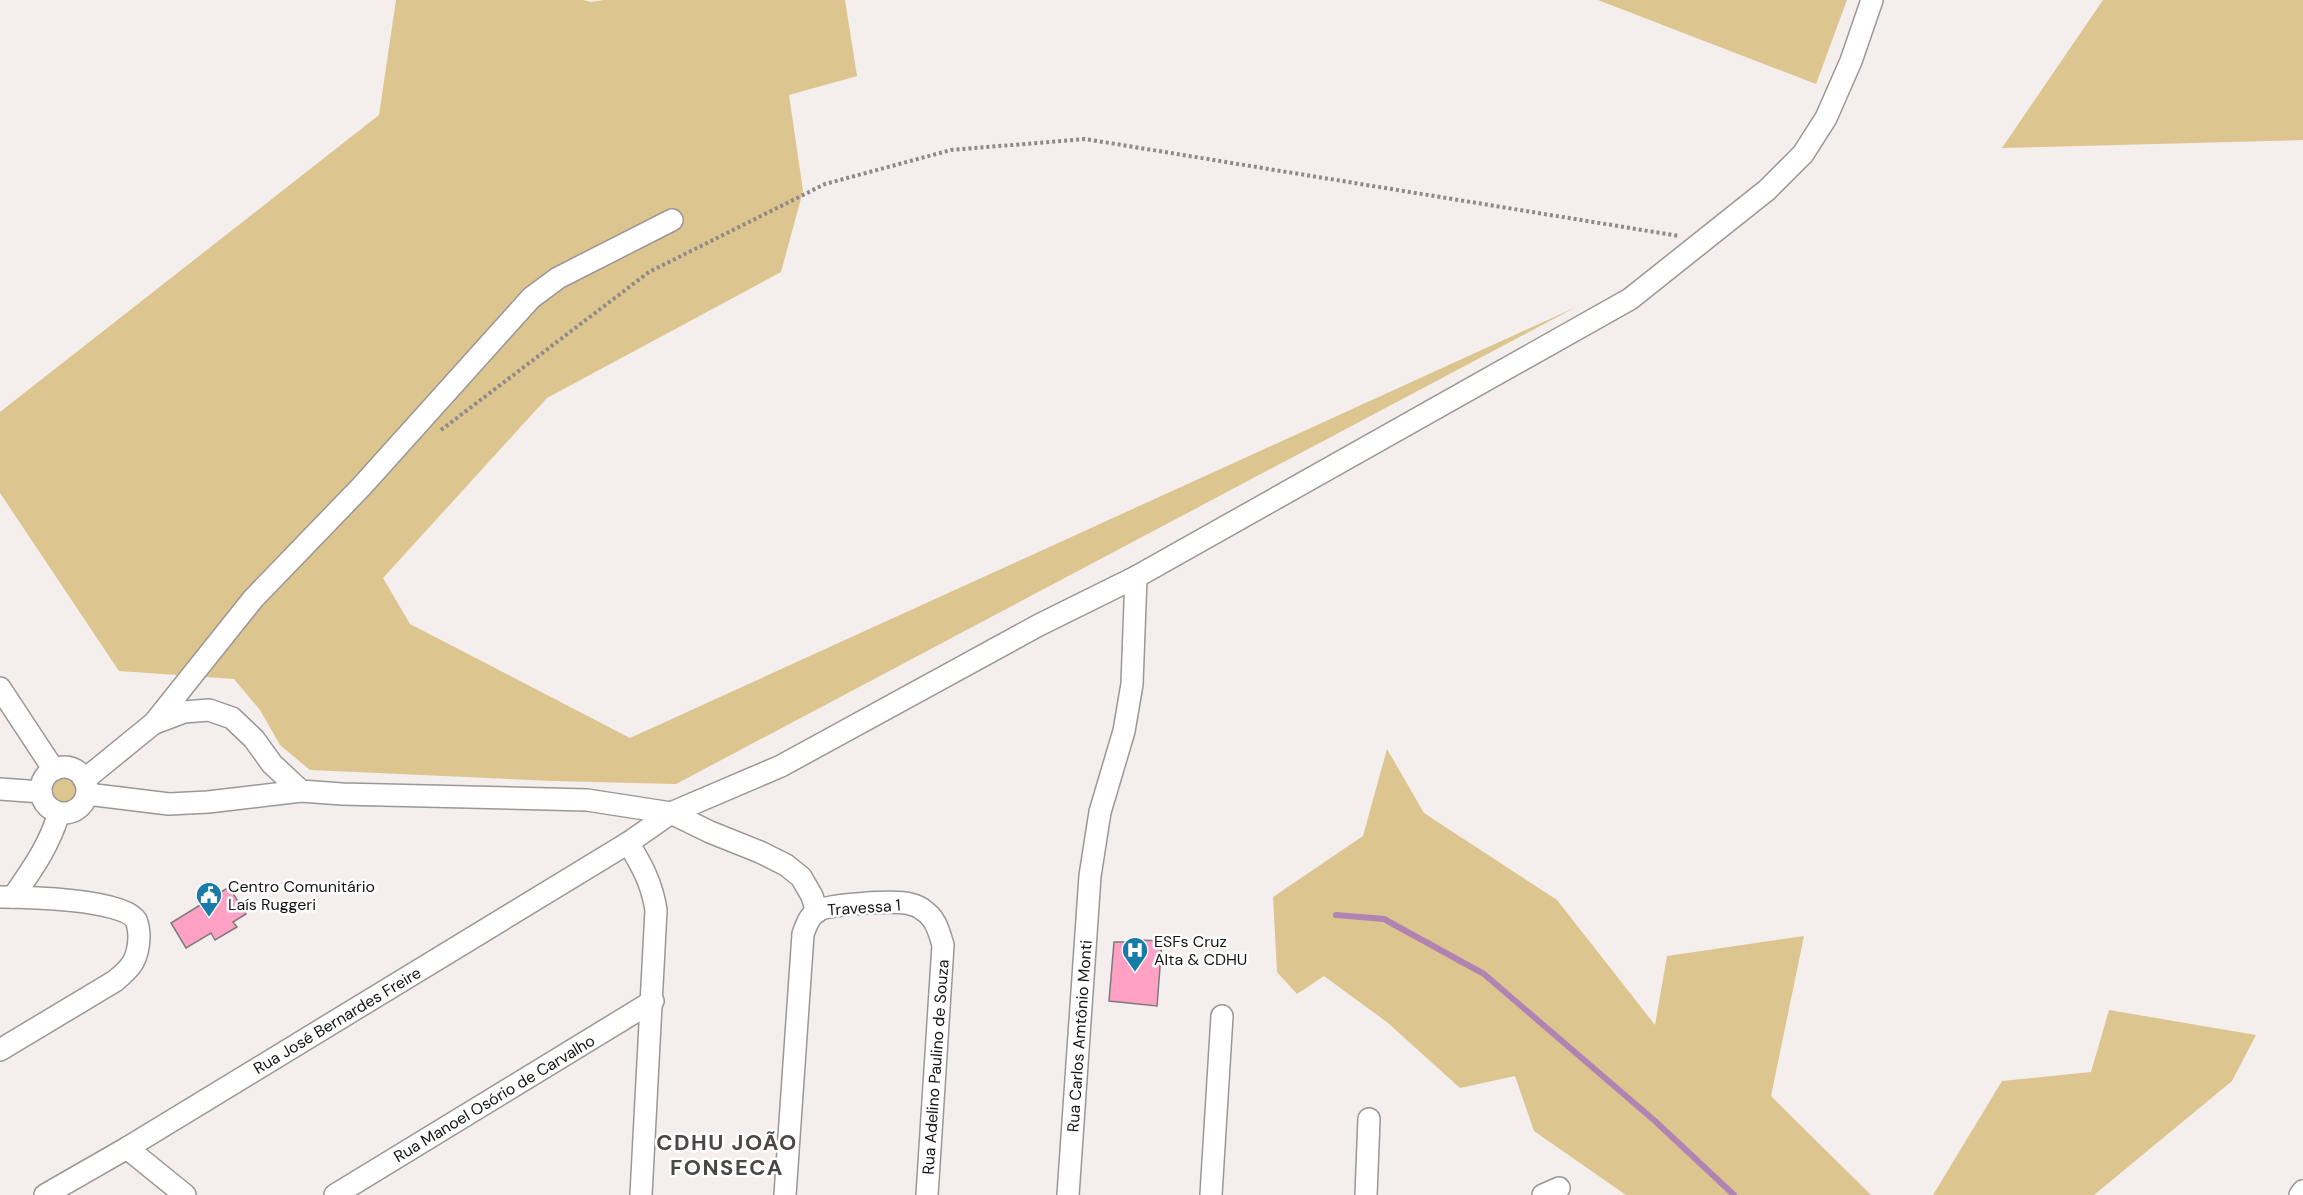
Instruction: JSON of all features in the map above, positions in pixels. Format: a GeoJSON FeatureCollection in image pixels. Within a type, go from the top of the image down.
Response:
{"type":"FeatureCollection","features":[{"type":"Feature","properties":{"kind":"street","name":"Rua José Bernardes Freire"},"geometry":{"type":"LineString","coordinates":[[45,1195],[127,1148],[628,843],[671,813],[781,766],[1040,625],[1137,577],[1630,299],[1767,190],[1803,154],[1826,118],[1851,61],[1872,0]]}},
{"type":"Feature","properties":{"kind":"street"},"geometry":{"type":"LineString","coordinates":[[672,220],[558,278],[531,298],[369,478],[253,599],[154,723],[86,787],[81,806],[75,811],[59,813],[50,808],[41,792],[44,781],[54,770],[65,768],[73,769],[86,787],[169,804],[208,802],[301,791],[417,797],[587,800],[671,813],[786,865],[801,877],[812,896],[812,917],[803,934],[785,1195]]}},
{"type":"Feature","properties":{"kind":"street","name":"Rua Carlos Amtônio Monti"},"geometry":{"type":"LineString","coordinates":[[1068,1195],[1090,876],[1100,812],[1124,731],[1132,684],[1137,577]]}},
{"type":"Feature","properties":{"kind":"street"},"geometry":{"type":"LineString","coordinates":[[0,688],[54,770]]}},
{"type":"Feature","properties":{"kind":"street"},"geometry":{"type":"LineString","coordinates":[[154,723],[184,712],[209,710],[232,718],[254,738],[272,764],[301,791]]}},
{"type":"Feature","properties":{"kind":"street"},"geometry":{"type":"LineString","coordinates":[[0,789],[41,792]]}},
{"type":"Feature","properties":{"kind":"street"},"geometry":{"type":"LineString","coordinates":[[7,897],[41,856],[52,838],[59,813]]}},
{"type":"Feature","properties":{"kind":"street"},"geometry":{"type":"LineString","coordinates":[[628,843],[653,889],[656,910],[641,1195]]}},
{"type":"Feature","properties":{"kind":"street"},"geometry":{"type":"LineString","coordinates":[[0,1050],[115,981],[128,970],[138,953],[139,934],[135,919],[122,910],[97,903],[7,897]]}},
{"type":"Feature","properties":{"kind":"street","name":"Travessa 1"},"geometry":{"type":"LineString","coordinates":[[812,917],[829,907],[895,902],[911,904],[923,910]]}},
{"type":"Feature","properties":{"kind":"street","name":"Rua Adelino Paulino de Souza"},"geometry":{"type":"LineString","coordinates":[[923,910],[932,916],[943,945],[927,1195]]}},
{"type":"Feature","properties":{"kind":"street","name":"Rua Manoel Osório de Carvalho"},"geometry":{"type":"LineString","coordinates":[[335,1195],[653,1001]]}},
{"type":"Feature","properties":{"kind":"street"},"geometry":{"type":"LineString","coordinates":[[1211,1195],[1222,1016]]}},
{"type":"Feature","properties":{"kind":"street"},"geometry":{"type":"LineString","coordinates":[[1366,1195],[1369,1119]]}},
{"type":"Feature","properties":{"kind":"street"},"geometry":{"type":"LineString","coordinates":[[127,1148],[185,1195]]}},
{"type":"Feature","properties":{"kind":"street"},"geometry":{"type":"LineString","coordinates":[[2300,1195],[2303,1191]]}},
{"type":"Feature","properties":{"kind":"path"},"geometry":{"type":"LineString","coordinates":[[433,436],[649,272],[825,184],[951,150],[1084,139],[1704,240]]}},
{"type":"Feature","properties":{"kind":"shaded area"},"geometry":{"type":"Polygon","coordinates":[[[396,0],[583,0],[591,2],[604,0],[845,0],[857,76],[789,95],[803,191],[781,272],[547,398],[383,578],[410,624],[630,738],[1576,307],[676,784],[310,770],[280,745],[260,710],[234,679],[119,671],[0,493],[0,412],[379,115],[396,0]]]}},
{"type":"Feature","properties":{"kind":"shaded area"},"geometry":{"type":"Polygon","coordinates":[[[1598,0],[1847,0],[1816,84],[1598,0]]]}},
{"type":"Feature","properties":{"kind":"shaded area"},"geometry":{"type":"Polygon","coordinates":[[[2103,0],[2303,0],[2303,140],[2002,148],[2103,0]]]}},
{"type":"Feature","properties":{"kind":"shaded area"},"geometry":{"type":"Polygon","coordinates":[[[1387,749],[1424,813],[1557,900],[1655,1025],[1667,956],[1804,936],[1771,1096],[1871,1195],[1626,1195],[1534,1131],[1515,1076],[1460,1088],[1388,1023],[1324,976],[1297,994],[1277,972],[1273,897],[1363,836],[1387,749]]]}},
{"type":"Feature","properties":{"kind":"shaded area"},"geometry":{"type":"Polygon","coordinates":[[[64,774],[75,778],[79,789],[75,800],[64,804],[53,800],[49,789],[53,778],[64,774]]]}},
{"type":"Feature","properties":{"kind":"shaded area"},"geometry":{"type":"Polygon","coordinates":[[[2109,1010],[2256,1035],[2232,1081],[2094,1195],[1933,1195],[2002,1081],[2091,1072],[2109,1010]]]}},
{"type":"Feature","properties":{"kind":"building","name":"Centro Comunitário Laís Ruggeri"},"geometry":{"type":"Polygon","coordinates":[[[229,887],[246,914],[233,922],[237,927],[215,940],[211,933],[186,948],[171,923],[229,887]]]}},
{"type":"Feature","properties":{"kind":"building","name":"ESFs Cruz Alta & CDHU"},"geometry":{"type":"Polygon","coordinates":[[[1139,940],[1162,941],[1157,1006],[1109,1001],[1114,942],[1139,942],[1139,940]]]}},
{"type":"Feature","properties":{"kind":"waterway"},"geometry":{"type":"LineString","coordinates":[[1336,915],[1384,919],[1484,974],[1655,1121],[1734,1195]]}},
{"type":"Feature","properties":{"kind":"place","name":"Centro Comunitário Laís Ruggeri"},"geometry":{"type":"Point","coordinates":[209,918]}},
{"type":"Feature","properties":{"kind":"place","name":"ESFs Cruz Alta & CDHU"},"geometry":{"type":"Point","coordinates":[1135,973]}},
{"type":"Feature","properties":{"kind":"district","name":"CDHU JOÃO FONSECA"},"geometry":{"type":"Point","coordinates":[727,1154]}}]}
